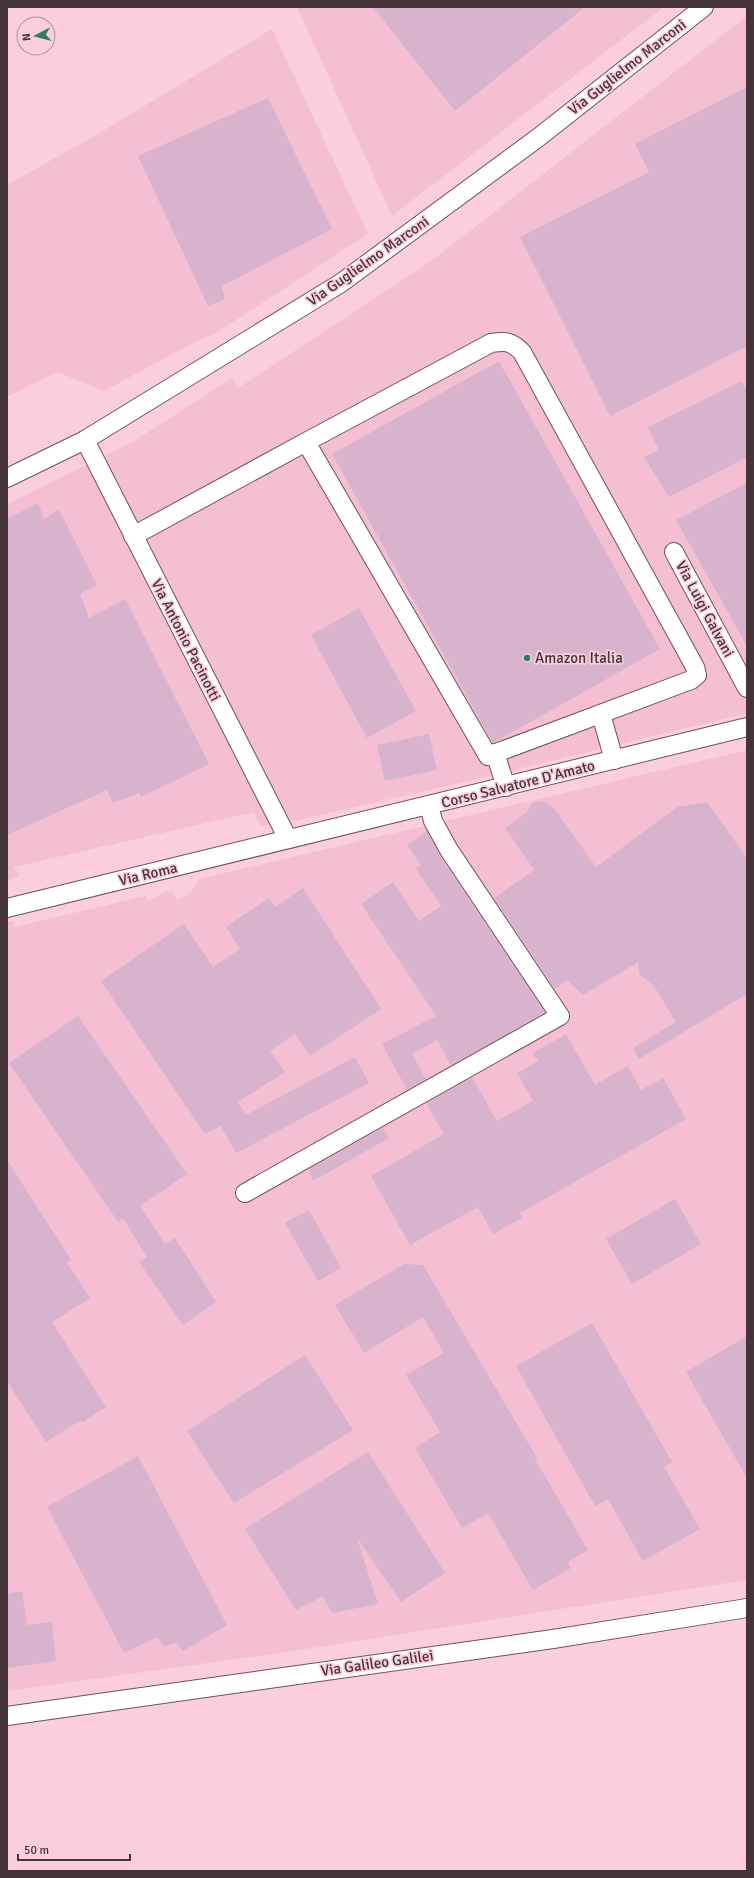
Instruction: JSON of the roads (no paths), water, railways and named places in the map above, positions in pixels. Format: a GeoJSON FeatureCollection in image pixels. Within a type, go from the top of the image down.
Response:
{"type":"FeatureCollection","features":[{"type":"Feature","properties":{"kind":"street","name":"Via Guglielmo Marconi"},"geometry":{"type":"LineString","coordinates":[[7,478],[85,440],[340,283],[539,137],[704,7]]}},
{"type":"Feature","properties":{"kind":"street"},"geometry":{"type":"LineString","coordinates":[[133,536],[306,442],[491,343],[503,342],[514,344],[522,352],[695,667],[697,675],[692,680],[488,756],[306,442]]}},
{"type":"Feature","properties":{"kind":"street","name":"Via Antonio Pacinotti"},"geometry":{"type":"LineString","coordinates":[[85,440],[288,840]]}},
{"type":"Feature","properties":{"kind":"street","name":"Via Luigi Galvani"},"geometry":{"type":"LineString","coordinates":[[674,552],[747,688]]}},
{"type":"Feature","properties":{"kind":"street"},"geometry":{"type":"LineString","coordinates":[[602,714],[614,760]]}},
{"type":"Feature","properties":{"kind":"street","name":"Corso Salvatore D'Amato"},"geometry":{"type":"LineString","coordinates":[[288,840],[747,728]]}},
{"type":"Feature","properties":{"kind":"street"},"geometry":{"type":"LineString","coordinates":[[495,753],[506,787]]}},
{"type":"Feature","properties":{"kind":"street"},"geometry":{"type":"LineString","coordinates":[[245,1193],[560,1016],[449,850],[433,821],[429,805]]}},
{"type":"Feature","properties":{"kind":"street","name":"Via Roma"},"geometry":{"type":"LineString","coordinates":[[7,908],[288,840]]}},
{"type":"Feature","properties":{"kind":"street","name":"Via Galileo Galilei"},"geometry":{"type":"LineString","coordinates":[[7,1716],[553,1639],[747,1608]]}},
{"type":"Feature","properties":{"kind":"place","name":"Amazon Italia"},"geometry":{"type":"Point","coordinates":[527,658]}}]}
